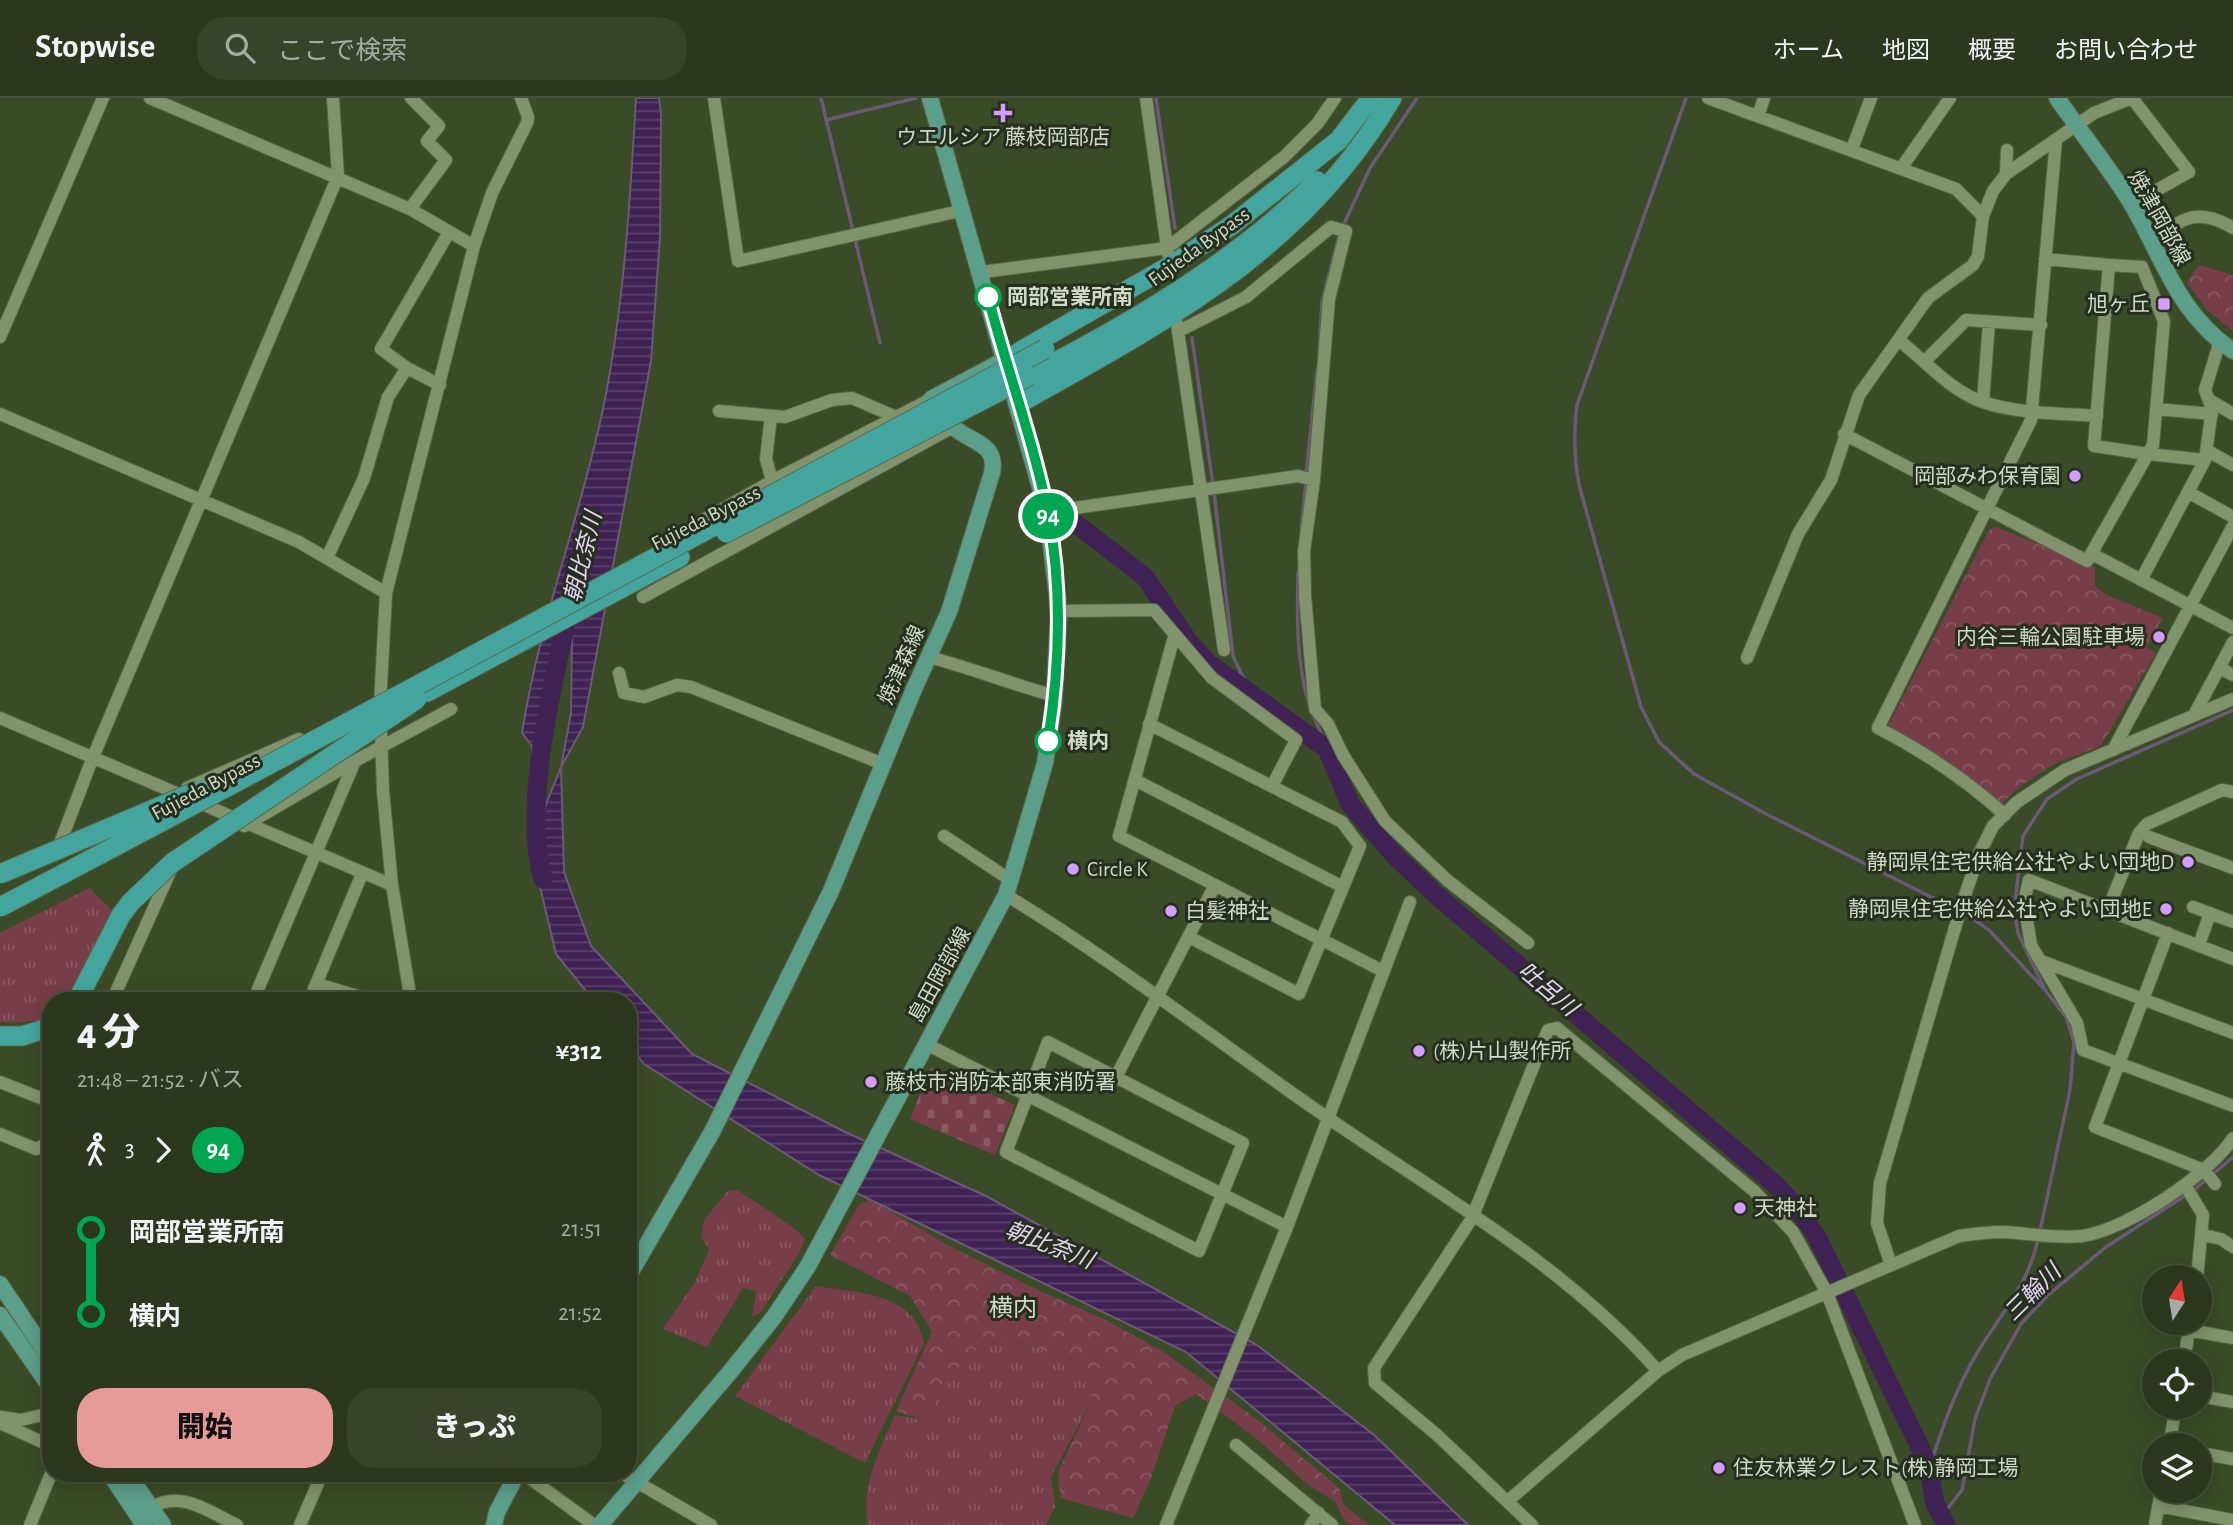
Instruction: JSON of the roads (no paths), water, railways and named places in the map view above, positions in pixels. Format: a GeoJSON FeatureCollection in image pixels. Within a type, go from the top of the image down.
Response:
{"type":"FeatureCollection","features":[{"type":"Feature","properties":{"kind":"highway"},"geometry":{"type":"LineString","coordinates":[[1006,359],[1174,264],[1232,225],[1339,140],[1371,98]]}},
{"type":"Feature","properties":{"kind":"highway"},"geometry":{"type":"LineString","coordinates":[[1018,404],[1206,295],[1256,257],[1287,230],[1360,148],[1390,98]]}},
{"type":"Feature","properties":{"kind":"highway","name":"Fujieda Bypass"},"geometry":{"type":"LineString","coordinates":[[0,921],[1150,310],[1243,245],[1335,163],[1390,98]]}},
{"type":"Feature","properties":{"kind":"highway","name":"Fujieda Bypass"},"geometry":{"type":"LineString","coordinates":[[0,907],[328,736],[528,624],[1124,308],[1191,266],[1270,206],[1339,140]]}},
{"type":"Feature","properties":{"kind":"highway"},"geometry":{"type":"LineString","coordinates":[[82,992],[121,915],[172,863],[427,692]]}},
{"type":"Feature","properties":{"kind":"highway"},"geometry":{"type":"LineString","coordinates":[[0,874],[328,736]]}},
{"type":"Feature","properties":{"kind":"highway"},"geometry":{"type":"LineString","coordinates":[[0,1036],[22,1036],[42,1030]]}},
{"type":"Feature","properties":{"kind":"main road"},"geometry":{"type":"LineString","coordinates":[[930,98],[1006,359],[931,399]]}},
{"type":"Feature","properties":{"kind":"main road","name":"焼津岡部線"},"geometry":{"type":"LineString","coordinates":[[2059,99],[2132,204],[2150,243],[2188,308],[2227,346]]}},
{"type":"Feature","properties":{"kind":"main road","name":"島田岡部線"},"geometry":{"type":"LineString","coordinates":[[637,1469],[775,1317],[808,1266],[1009,888],[1045,763],[1055,696],[1059,611],[1049,520],[1006,359]]}},
{"type":"Feature","properties":{"kind":"main road","name":"焼津森線"},"geometry":{"type":"LineString","coordinates":[[637,1261],[712,1132],[831,891],[958,589],[993,465],[988,450],[953,427],[931,399]]}},
{"type":"Feature","properties":{"kind":"main road"},"geometry":{"type":"LineString","coordinates":[[0,1284],[42,1347]]}},
{"type":"Feature","properties":{"kind":"main road"},"geometry":{"type":"LineString","coordinates":[[0,1315],[42,1375]]}},
{"type":"Feature","properties":{"kind":"main road"},"geometry":{"type":"LineString","coordinates":[[115,1482],[144,1525]]}},
{"type":"Feature","properties":{"kind":"main road"},"geometry":{"type":"LineString","coordinates":[[133,1482],[163,1525]]}},
{"type":"Feature","properties":{"kind":"main road"},"geometry":{"type":"LineString","coordinates":[[494,1525],[497,1512],[513,1482]]}},
{"type":"Feature","properties":{"kind":"main road","name":"島田岡部線"},"geometry":{"type":"LineString","coordinates":[[600,1525],[627,1482]]}},
{"type":"Feature","properties":{"kind":"street"},"geometry":{"type":"LineString","coordinates":[[0,337],[103,98]]}},
{"type":"Feature","properties":{"kind":"street"},"geometry":{"type":"LineString","coordinates":[[150,98],[338,176],[410,209],[448,234],[474,246]]}},
{"type":"Feature","properties":{"kind":"street"},"geometry":{"type":"LineString","coordinates":[[54,858],[93,757],[338,176],[333,98]]}},
{"type":"Feature","properties":{"kind":"street"},"geometry":{"type":"LineString","coordinates":[[410,209],[446,160],[426,141],[439,127],[411,98]]}},
{"type":"Feature","properties":{"kind":"street"},"geometry":{"type":"LineString","coordinates":[[410,992],[392,885],[381,747],[380,704],[386,593],[474,246],[492,193],[527,123],[528,117],[521,98]]}},
{"type":"Feature","properties":{"kind":"street"},"geometry":{"type":"LineString","coordinates":[[714,98],[738,261],[964,210]]}},
{"type":"Feature","properties":{"kind":"street"},"geometry":{"type":"LineString","coordinates":[[1146,98],[1168,254]]}},
{"type":"Feature","properties":{"kind":"street"},"geometry":{"type":"LineString","coordinates":[[982,272],[1168,254],[1284,157],[1317,124],[1335,98]]}},
{"type":"Feature","properties":{"kind":"street"},"geometry":{"type":"LineString","coordinates":[[1708,98],[1902,167],[1956,190],[1983,216]]}},
{"type":"Feature","properties":{"kind":"street"},"geometry":{"type":"LineString","coordinates":[[1758,116],[1764,98]]}},
{"type":"Feature","properties":{"kind":"street"},"geometry":{"type":"LineString","coordinates":[[1852,149],[1871,98]]}},
{"type":"Feature","properties":{"kind":"street"},"geometry":{"type":"LineString","coordinates":[[1902,167],[1950,98]]}},
{"type":"Feature","properties":{"kind":"street"},"geometry":{"type":"LineString","coordinates":[[1747,658],[1798,534],[1831,480],[1859,395],[1900,341],[1928,298],[1973,265],[1978,256],[1983,216],[1993,191],[2006,174],[2094,113],[2132,98],[2189,172],[2132,204]]}},
{"type":"Feature","properties":{"kind":"street"},"geometry":{"type":"LineString","coordinates":[[2005,815],[1968,782],[1929,754],[1878,727],[1989,509],[2034,411],[2056,140]]}},
{"type":"Feature","properties":{"kind":"street"},"geometry":{"type":"LineString","coordinates":[[2006,174],[2007,150]]}},
{"type":"Feature","properties":{"kind":"street"},"geometry":{"type":"LineString","coordinates":[[2150,243],[2181,219],[2197,215],[2233,228]]}},
{"type":"Feature","properties":{"kind":"street"},"geometry":{"type":"LineString","coordinates":[[1224,650],[1178,326],[1246,297],[1331,227],[1346,231],[1329,299],[1304,574],[1315,709],[1328,724],[1343,755],[1385,821],[1447,880],[1528,943]]}},
{"type":"Feature","properties":{"kind":"street"},"geometry":{"type":"LineString","coordinates":[[440,385],[407,368],[381,349],[448,234]]}},
{"type":"Feature","properties":{"kind":"street"},"geometry":{"type":"LineString","coordinates":[[1844,434],[2087,561],[2152,445],[2164,321],[2142,267],[2046,259]]}},
{"type":"Feature","properties":{"kind":"street"},"geometry":{"type":"LineString","coordinates":[[2109,265],[2094,446],[2148,454],[2206,456],[2233,465]]}},
{"type":"Feature","properties":{"kind":"street"},"geometry":{"type":"LineString","coordinates":[[1925,361],[1966,320],[2040,325]]}},
{"type":"Feature","properties":{"kind":"street"},"geometry":{"type":"LineString","coordinates":[[1983,402],[1989,322]]}},
{"type":"Feature","properties":{"kind":"street"},"geometry":{"type":"LineString","coordinates":[[1900,341],[1959,389],[1983,402],[2034,411],[2096,416]]}},
{"type":"Feature","properties":{"kind":"street"},"geometry":{"type":"LineString","coordinates":[[2141,580],[2206,456],[2211,408],[2205,390],[2227,346]]}},
{"type":"Feature","properties":{"kind":"street"},"geometry":{"type":"LineString","coordinates":[[327,558],[365,478],[388,397],[407,368]]}},
{"type":"Feature","properties":{"kind":"street"},"geometry":{"type":"LineString","coordinates":[[719,411],[785,417],[832,401],[852,398],[895,417]]}},
{"type":"Feature","properties":{"kind":"street"},"geometry":{"type":"LineString","coordinates":[[0,884],[174,794],[380,704],[772,481],[931,399]]}},
{"type":"Feature","properties":{"kind":"street"},"geometry":{"type":"LineString","coordinates":[[2156,408],[2211,408],[2233,414]]}},
{"type":"Feature","properties":{"kind":"street"},"geometry":{"type":"LineString","coordinates":[[0,414],[299,541],[386,593]]}},
{"type":"Feature","properties":{"kind":"street"},"geometry":{"type":"LineString","coordinates":[[771,416],[765,459],[772,481]]}},
{"type":"Feature","properties":{"kind":"street"},"geometry":{"type":"LineString","coordinates":[[643,597],[953,427]]}},
{"type":"Feature","properties":{"kind":"street"},"geometry":{"type":"LineString","coordinates":[[1049,520],[1298,476],[1314,480]]}},
{"type":"Feature","properties":{"kind":"street"},"geometry":{"type":"LineString","coordinates":[[2188,492],[2233,517]]}},
{"type":"Feature","properties":{"kind":"street"},"geometry":{"type":"LineString","coordinates":[[2113,750],[2233,526]]}},
{"type":"Feature","properties":{"kind":"street"},"geometry":{"type":"LineString","coordinates":[[2092,554],[2233,628]]}},
{"type":"Feature","properties":{"kind":"street"},"geometry":{"type":"LineString","coordinates":[[1059,611],[1154,610],[1174,637],[1212,678],[1251,710],[1296,740],[1272,786]]}},
{"type":"Feature","properties":{"kind":"street"},"geometry":{"type":"LineString","coordinates":[[1174,637],[1119,836],[1381,971]]}},
{"type":"Feature","properties":{"kind":"street"},"geometry":{"type":"LineString","coordinates":[[2194,715],[2233,642]]}},
{"type":"Feature","properties":{"kind":"street"},"geometry":{"type":"LineString","coordinates":[[929,657],[972,668],[986,677],[1055,696]]}},
{"type":"Feature","properties":{"kind":"street"},"geometry":{"type":"LineString","coordinates":[[2220,668],[2233,675]]}},
{"type":"Feature","properties":{"kind":"street"},"geometry":{"type":"LineString","coordinates":[[619,673],[624,693],[644,697],[677,685],[691,687],[883,764]]}},
{"type":"Feature","properties":{"kind":"street"},"geometry":{"type":"LineString","coordinates":[[1891,1265],[1879,1236],[1877,1197],[1957,920],[1985,841],[2017,802],[2066,770],[2233,699]]}},
{"type":"Feature","properties":{"kind":"street"},"geometry":{"type":"LineString","coordinates":[[116,992],[163,882],[173,867],[202,844],[247,824],[451,709]]}},
{"type":"Feature","properties":{"kind":"street"},"geometry":{"type":"LineString","coordinates":[[0,718],[392,885]]}},
{"type":"Feature","properties":{"kind":"street"},"geometry":{"type":"LineString","coordinates":[[1149,724],[1342,822],[1360,846],[1299,994],[1189,937]]}},
{"type":"Feature","properties":{"kind":"street"},"geometry":{"type":"LineString","coordinates":[[257,992],[355,761]]}},
{"type":"Feature","properties":{"kind":"street"},"geometry":{"type":"LineString","coordinates":[[1135,780],[1343,887]]}},
{"type":"Feature","properties":{"kind":"street"},"geometry":{"type":"LineString","coordinates":[[2107,911],[2139,833],[2147,824],[2222,790],[2233,792]]}},
{"type":"Feature","properties":{"kind":"street"},"geometry":{"type":"LineString","coordinates":[[944,836],[1009,888],[1326,1117],[1474,1215],[1614,1323],[1658,1371]]}},
{"type":"Feature","properties":{"kind":"street"},"geometry":{"type":"LineString","coordinates":[[2149,837],[2233,869]]}},
{"type":"Feature","properties":{"kind":"street"},"geometry":{"type":"LineString","coordinates":[[313,992],[362,874]]}},
{"type":"Feature","properties":{"kind":"street"},"geometry":{"type":"LineString","coordinates":[[2233,959],[2029,880],[2024,902],[2031,945],[2044,962],[2077,1023],[2083,1050],[2233,1106]]}},
{"type":"Feature","properties":{"kind":"street"},"geometry":{"type":"LineString","coordinates":[[1117,1075],[1214,887]]}},
{"type":"Feature","properties":{"kind":"street"},"geometry":{"type":"LineString","coordinates":[[1166,1525],[1287,1227],[1381,971],[1410,902]]}},
{"type":"Feature","properties":{"kind":"street"},"geometry":{"type":"LineString","coordinates":[[2193,907],[2233,922]]}},
{"type":"Feature","properties":{"kind":"street"},"geometry":{"type":"LineString","coordinates":[[2199,945],[2210,913]]}},
{"type":"Feature","properties":{"kind":"street"},"geometry":{"type":"LineString","coordinates":[[2168,933],[2095,1127],[2204,1170],[2214,1184]]}},
{"type":"Feature","properties":{"kind":"street"},"geometry":{"type":"LineString","coordinates":[[2044,962],[2233,1033]]}},
{"type":"Feature","properties":{"kind":"street"},"geometry":{"type":"LineString","coordinates":[[317,984],[343,992]]}},
{"type":"Feature","properties":{"kind":"street"},"geometry":{"type":"LineString","coordinates":[[1532,1525],[1509,1500],[1375,1383],[1374,1368],[1474,1215],[1548,1030],[1557,1028],[1776,1211],[1793,1232],[1827,1293],[1915,1525]]}},
{"type":"Feature","properties":{"kind":"street"},"geometry":{"type":"LineString","coordinates":[[1048,1042],[1117,1075],[1242,1143],[1199,1251],[1006,1152],[1048,1042]]}},
{"type":"Feature","properties":{"kind":"street"},"geometry":{"type":"LineString","coordinates":[[926,1044],[1287,1227]]}},
{"type":"Feature","properties":{"kind":"street"},"geometry":{"type":"LineString","coordinates":[[0,1082],[42,1098]]}},
{"type":"Feature","properties":{"kind":"street"},"geometry":{"type":"LineString","coordinates":[[0,1134],[36,1149],[42,1146]]}},
{"type":"Feature","properties":{"kind":"street"},"geometry":{"type":"LineString","coordinates":[[1509,1500],[1658,1371],[1713,1339],[1862,1279],[1959,1236],[2000,1232],[2081,1236],[2107,1230],[2189,1191],[2233,1138]]}},
{"type":"Feature","properties":{"kind":"street"},"geometry":{"type":"LineString","coordinates":[[2189,1191],[2203,1215],[2199,1265]]}},
{"type":"Feature","properties":{"kind":"street"},"geometry":{"type":"LineString","coordinates":[[2203,1235],[2221,1239],[2233,1247]]}},
{"type":"Feature","properties":{"kind":"street"},"geometry":{"type":"LineString","coordinates":[[2212,1333],[2233,1338]]}},
{"type":"Feature","properties":{"kind":"street"},"geometry":{"type":"LineString","coordinates":[[2212,1398],[2233,1402]]}},
{"type":"Feature","properties":{"kind":"street"},"geometry":{"type":"LineString","coordinates":[[0,1417],[21,1420],[42,1418]]}},
{"type":"Feature","properties":{"kind":"street"},"geometry":{"type":"LineString","coordinates":[[0,1423],[42,1442]]}},
{"type":"Feature","properties":{"kind":"street"},"geometry":{"type":"LineString","coordinates":[[1236,1445],[1332,1525]]}},
{"type":"Feature","properties":{"kind":"street"},"geometry":{"type":"LineString","coordinates":[[2212,1455],[2233,1459]]}},
{"type":"Feature","properties":{"kind":"street"},"geometry":{"type":"LineString","coordinates":[[637,1481],[711,1525]]}},
{"type":"Feature","properties":{"kind":"street"},"geometry":{"type":"LineString","coordinates":[[30,1525],[48,1482]]}},
{"type":"Feature","properties":{"kind":"street"},"geometry":{"type":"LineString","coordinates":[[300,1525],[319,1482]]}},
{"type":"Feature","properties":{"kind":"street"},"geometry":{"type":"LineString","coordinates":[[535,1482],[594,1525]]}},
{"type":"Feature","properties":{"kind":"street"},"geometry":{"type":"LineString","coordinates":[[151,1508],[163,1500],[179,1499],[237,1525]]}},
{"type":"Feature","properties":{"kind":"street"},"geometry":{"type":"LineString","coordinates":[[2155,1525],[2159,1503]]}},
{"type":"Feature","properties":{"kind":"street"},"geometry":{"type":"LineString","coordinates":[[2158,1506],[2214,1521],[2233,1520]]}},
{"type":"Feature","properties":{"kind":"street"},"geometry":{"type":"LineString","coordinates":[[1311,1525],[1319,1513]]}},
{"type":"Feature","properties":{"kind":"water"},"geometry":{"type":"Polygon","coordinates":[[[636,98],[659,98],[660,237],[651,361],[583,727],[561,767],[571,713],[572,639],[549,664],[543,749],[533,803],[532,746],[522,733],[529,692],[603,409],[625,254],[636,98]]]}},
{"type":"Feature","properties":{"kind":"water"},"geometry":{"type":"Polygon","coordinates":[[[561,767],[564,872],[591,946],[634,992],[587,992],[556,954],[536,870],[543,812],[561,767]]]}},
{"type":"Feature","properties":{"kind":"water"},"geometry":{"type":"Polygon","coordinates":[[[637,995],[692,1054],[843,1131],[986,1196],[1257,1345],[1374,1435],[1468,1525],[1395,1525],[1186,1352],[819,1175],[644,1064],[637,1055],[637,995]]]}},
{"type":"Feature","properties":{"kind":"waterway"},"geometry":{"type":"LineString","coordinates":[[821,98],[880,343]]}},
{"type":"Feature","properties":{"kind":"waterway"},"geometry":{"type":"LineString","coordinates":[[826,120],[916,98]]}},
{"type":"Feature","properties":{"kind":"waterway"},"geometry":{"type":"LineString","coordinates":[[1156,98],[1175,228]]}},
{"type":"Feature","properties":{"kind":"waterway"},"geometry":{"type":"LineString","coordinates":[[1343,226],[1370,168],[1417,98]]}},
{"type":"Feature","properties":{"kind":"waterway"},"geometry":{"type":"LineString","coordinates":[[1686,98],[1577,405],[1575,425],[1579,485],[1641,707],[1659,742],[1694,774],[1768,815],[1957,910]]}},
{"type":"Feature","properties":{"kind":"waterway"},"geometry":{"type":"LineString","coordinates":[[1319,352],[1322,301],[1339,236]]}},
{"type":"Feature","properties":{"kind":"waterway"},"geometry":{"type":"LineString","coordinates":[[1192,338],[1213,485]]}},
{"type":"Feature","properties":{"kind":"waterway"},"geometry":{"type":"LineString","coordinates":[[1306,474],[1317,370]]}},
{"type":"Feature","properties":{"kind":"waterway"},"geometry":{"type":"LineString","coordinates":[[1301,530],[1306,482]]}},
{"type":"Feature","properties":{"kind":"waterway"},"geometry":{"type":"LineString","coordinates":[[1214,492],[1233,656],[1252,696]]}},
{"type":"Feature","properties":{"kind":"waterway","name":"吐呂川"},"geometry":{"type":"LineString","coordinates":[[1067,517],[1145,577],[1189,642],[1208,663],[1327,749],[1350,804],[1394,855],[1435,894],[1776,1185],[1798,1209],[1817,1237],[1920,1447],[1929,1469],[1935,1504],[1946,1525]]}},
{"type":"Feature","properties":{"kind":"waterway"},"geometry":{"type":"LineString","coordinates":[[1298,572],[1300,656],[1309,704]]}},
{"type":"Feature","properties":{"kind":"waterway","name":"朝比奈川"},"geometry":{"type":"LineString","coordinates":[[543,879],[538,852],[537,788],[546,719],[565,628]]}},
{"type":"Feature","properties":{"kind":"waterway"},"geometry":{"type":"LineString","coordinates":[[2040,1231],[2070,1090],[2074,1042],[2066,1017],[2045,990],[2018,933],[2014,910],[2023,836],[2047,799],[2077,779],[2233,710]]}},
{"type":"Feature","properties":{"kind":"waterway"},"geometry":{"type":"LineString","coordinates":[[1313,714],[1327,749]]}},
{"type":"Feature","properties":{"kind":"waterway"},"geometry":{"type":"LineString","coordinates":[[1964,913],[1989,930],[2045,990]]}},
{"type":"Feature","properties":{"kind":"waterway","name":"三輪川"},"geometry":{"type":"LineString","coordinates":[[2193,1191],[2233,1157]]}},
{"type":"Feature","properties":{"kind":"waterway","name":"三輪川"},"geometry":{"type":"LineString","coordinates":[[1942,1516],[1962,1490],[1975,1419],[1990,1379],[2021,1324],[2047,1296],[2106,1247],[2186,1195]]}},
{"type":"Feature","properties":{"kind":"waterway"},"geometry":{"type":"LineString","coordinates":[[1929,1469],[1962,1381],[2021,1285],[2038,1239]]}},
{"type":"Feature","properties":{"kind":"place","name":"ウエルシア 藤枝岡部店"},"geometry":{"type":"Point","coordinates":[1003,113]}},
{"type":"Feature","properties":{"kind":"place","name":"岡部営業所南"},"geometry":{"type":"Point","coordinates":[988,297]}},
{"type":"Feature","properties":{"kind":"place","name":"旭ヶ丘"},"geometry":{"type":"Point","coordinates":[2164,304]}},
{"type":"Feature","properties":{"kind":"place","name":"岡部みわ保育園"},"geometry":{"type":"Point","coordinates":[2075,476]}},
{"type":"Feature","properties":{"kind":"place","name":"内谷三輪公園駐車場"},"geometry":{"type":"Point","coordinates":[2159,637]}},
{"type":"Feature","properties":{"kind":"place","name":"横内"},"geometry":{"type":"Point","coordinates":[1048,741]}},
{"type":"Feature","properties":{"kind":"place","name":"静岡県住宅供給公社やよい団地D"},"geometry":{"type":"Point","coordinates":[2188,862]}},
{"type":"Feature","properties":{"kind":"place","name":"Circle K"},"geometry":{"type":"Point","coordinates":[1073,869]}},
{"type":"Feature","properties":{"kind":"place","name":"静岡県住宅供給公社やよい団地E"},"geometry":{"type":"Point","coordinates":[2166,909]}},
{"type":"Feature","properties":{"kind":"place","name":"白髪神社"},"geometry":{"type":"Point","coordinates":[1171,911]}},
{"type":"Feature","properties":{"kind":"place","name":"(株)片山製作所"},"geometry":{"type":"Point","coordinates":[1419,1051]}},
{"type":"Feature","properties":{"kind":"place","name":"藤枝市消防本部東消防署"},"geometry":{"type":"Point","coordinates":[871,1082]}},
{"type":"Feature","properties":{"kind":"place","name":"天神社"},"geometry":{"type":"Point","coordinates":[1740,1208]}},
{"type":"Feature","properties":{"kind":"place","name":"住友林業クレスト(株)静岡工場"},"geometry":{"type":"Point","coordinates":[1719,1468]}},
{"type":"Feature","properties":{"kind":"district","name":"横内"},"geometry":{"type":"Point","coordinates":[1013,1309]}}]}
